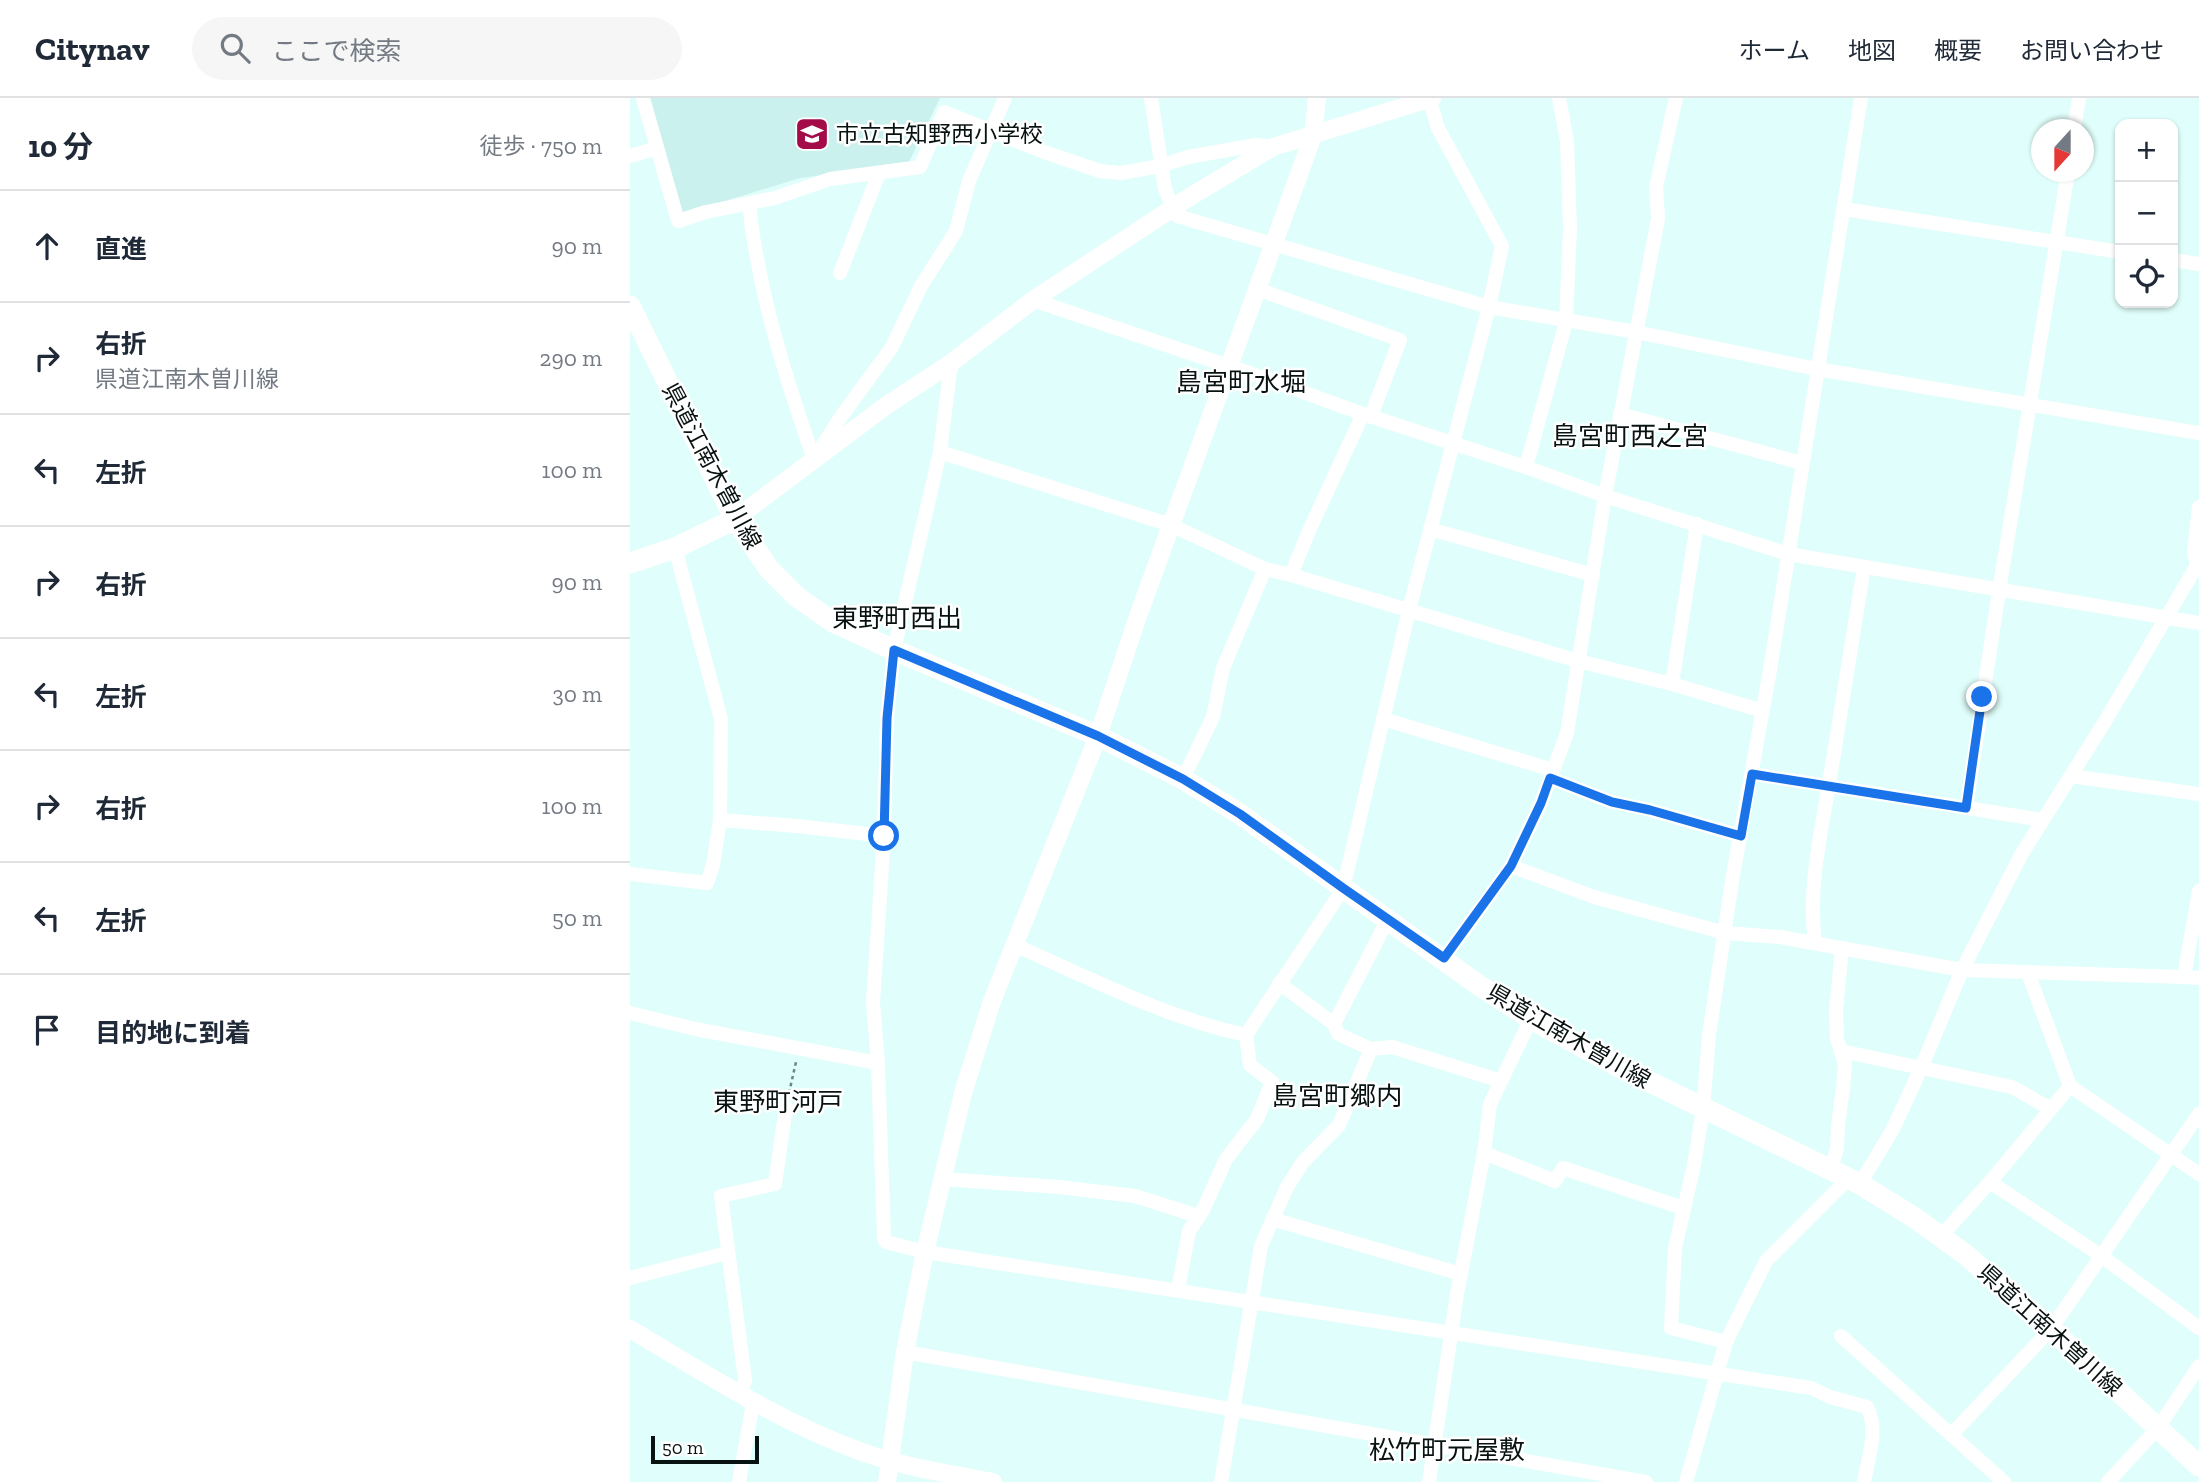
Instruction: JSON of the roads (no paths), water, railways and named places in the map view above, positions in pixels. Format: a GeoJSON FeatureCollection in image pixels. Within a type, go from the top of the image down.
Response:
{"type":"FeatureCollection","features":[{"type":"Feature","properties":{"kind":"main road","name":"県道江南木曽川線"},"geometry":{"type":"LineString","coordinates":[[630,306],[735,519],[769,569],[797,597],[833,622],[1098,736],[1183,779],[1240,814],[1477,984],[1531,1019],[1619,1068],[1846,1178],[1915,1218],[1966,1255],[2051,1329],[2199,1466]]}},
{"type":"Feature","properties":{"kind":"main road"},"geometry":{"type":"LineString","coordinates":[[632,558],[675,548],[735,519]]}},
{"type":"Feature","properties":{"kind":"street"},"geometry":{"type":"LineString","coordinates":[[643,98],[678,221],[706,212],[750,204],[830,179],[920,167],[944,113],[1100,171],[1121,173],[1256,145],[1273,147]]}},
{"type":"Feature","properties":{"kind":"street"},"geometry":{"type":"LineString","coordinates":[[814,460],[840,418],[892,347],[921,286],[956,231],[969,181],[1005,98]]}},
{"type":"Feature","properties":{"kind":"street"},"geometry":{"type":"LineString","coordinates":[[1151,98],[1160,166],[1165,188],[1177,216],[1489,307],[1636,332],[1817,369],[2199,433]]}},
{"type":"Feature","properties":{"kind":"street"},"geometry":{"type":"LineString","coordinates":[[887,1482],[905,1352],[925,1252],[963,1093],[992,1001],[1098,736],[1171,525],[1313,136],[1317,98]]}},
{"type":"Feature","properties":{"kind":"street"},"geometry":{"type":"LineString","coordinates":[[735,519],[887,405],[951,363],[1033,300],[1273,147],[1430,98],[1438,128],[1502,246],[1489,307],[1409,610],[1343,888],[1246,1035],[1250,1065],[1272,1082],[1257,1119],[1226,1159],[1189,1231],[1178,1290]]}},
{"type":"Feature","properties":{"kind":"street"},"geometry":{"type":"LineString","coordinates":[[1526,467],[1566,322],[1569,202],[1567,141],[1559,98]]}},
{"type":"Feature","properties":{"kind":"street"},"geometry":{"type":"LineString","coordinates":[[1444,958],[1511,866],[1541,803],[1567,733],[1605,496],[1658,219],[1656,187],[1676,98]]}},
{"type":"Feature","properties":{"kind":"street"},"geometry":{"type":"LineString","coordinates":[[1726,1342],[1671,1328],[1675,1248],[1694,1165],[1703,1109],[1709,1035],[1733,875],[1763,711],[1861,98]]}},
{"type":"Feature","properties":{"kind":"street"},"geometry":{"type":"LineString","coordinates":[[2076,119],[2079,98]]}},
{"type":"Feature","properties":{"kind":"street"},"geometry":{"type":"LineString","coordinates":[[630,156],[657,148]]}},
{"type":"Feature","properties":{"kind":"street"},"geometry":{"type":"LineString","coordinates":[[840,273],[879,173]]}},
{"type":"Feature","properties":{"kind":"street"},"geometry":{"type":"LineString","coordinates":[[1966,808],[2066,182]]}},
{"type":"Feature","properties":{"kind":"street"},"geometry":{"type":"LineString","coordinates":[[750,204],[750,218],[762,283],[776,340],[814,460]]}},
{"type":"Feature","properties":{"kind":"street"},"geometry":{"type":"LineString","coordinates":[[1844,209],[2115,251]]}},
{"type":"Feature","properties":{"kind":"street"},"geometry":{"type":"LineString","coordinates":[[2178,261],[2199,264]]}},
{"type":"Feature","properties":{"kind":"street"},"geometry":{"type":"LineString","coordinates":[[1257,289],[1400,340],[1367,415],[1308,533],[1291,575]]}},
{"type":"Feature","properties":{"kind":"street"},"geometry":{"type":"LineString","coordinates":[[1033,300],[1605,496],[1788,554],[2199,623]]}},
{"type":"Feature","properties":{"kind":"street"},"geometry":{"type":"LineString","coordinates":[[951,363],[940,452],[894,650],[887,718],[884,836],[873,1002],[886,1242],[925,1252],[1811,1388],[1830,1397],[1867,1407],[1872,1415],[1874,1428],[1864,1482]]}},
{"type":"Feature","properties":{"kind":"street"},"geometry":{"type":"LineString","coordinates":[[1620,414],[1802,463]]}},
{"type":"Feature","properties":{"kind":"street"},"geometry":{"type":"LineString","coordinates":[[940,452],[1171,525],[1265,569],[1578,661],[1672,684],[1763,711]]}},
{"type":"Feature","properties":{"kind":"street"},"geometry":{"type":"LineString","coordinates":[[1686,1482],[1726,1342],[1766,1261],[1893,1129],[1962,970],[2021,855],[2104,723],[2198,563],[2194,552],[2199,507]]}},
{"type":"Feature","properties":{"kind":"street"},"geometry":{"type":"LineString","coordinates":[[1672,684],[1697,524]]}},
{"type":"Feature","properties":{"kind":"street"},"geometry":{"type":"LineString","coordinates":[[1430,529],[1593,575]]}},
{"type":"Feature","properties":{"kind":"street"},"geometry":{"type":"LineString","coordinates":[[630,874],[707,883],[713,865],[720,820],[720,719],[675,548]]}},
{"type":"Feature","properties":{"kind":"street"},"geometry":{"type":"LineString","coordinates":[[1815,943],[1811,914],[1815,854],[1829,786],[1864,567]]}},
{"type":"Feature","properties":{"kind":"street"},"geometry":{"type":"LineString","coordinates":[[1183,779],[1213,717],[1223,668],[1265,569]]}},
{"type":"Feature","properties":{"kind":"street"},"geometry":{"type":"LineString","coordinates":[[1383,719],[1552,774],[1612,802],[1741,836]]}},
{"type":"Feature","properties":{"kind":"street"},"geometry":{"type":"LineString","coordinates":[[1752,774],[2043,820]]}},
{"type":"Feature","properties":{"kind":"street"},"geometry":{"type":"LineString","coordinates":[[2071,776],[2199,794]]}},
{"type":"Feature","properties":{"kind":"street"},"geometry":{"type":"LineString","coordinates":[[720,820],[884,836]]}},
{"type":"Feature","properties":{"kind":"street"},"geometry":{"type":"LineString","coordinates":[[1511,866],[1594,897],[1725,933],[1780,937],[1962,970],[2199,978]]}},
{"type":"Feature","properties":{"kind":"street"},"geometry":{"type":"LineString","coordinates":[[2183,977],[2199,891]]}},
{"type":"Feature","properties":{"kind":"street"},"geometry":{"type":"LineString","coordinates":[[1334,1024],[1388,919]]}},
{"type":"Feature","properties":{"kind":"street"},"geometry":{"type":"LineString","coordinates":[[1014,945],[1129,996],[1208,1027],[1246,1035]]}},
{"type":"Feature","properties":{"kind":"street"},"geometry":{"type":"LineString","coordinates":[[1842,948],[1836,1010],[1837,1039],[1845,1064],[1837,1149],[1846,1178]]}},
{"type":"Feature","properties":{"kind":"street"},"geometry":{"type":"LineString","coordinates":[[2028,973],[2070,1086],[2199,1174]]}},
{"type":"Feature","properties":{"kind":"street"},"geometry":{"type":"LineString","coordinates":[[1279,983],[1334,1024],[1338,1034],[1371,1049],[1392,1047],[1501,1081]]}},
{"type":"Feature","properties":{"kind":"street"},"geometry":{"type":"LineString","coordinates":[[630,1013],[695,1029],[877,1063]]}},
{"type":"Feature","properties":{"kind":"street"},"geometry":{"type":"LineString","coordinates":[[1429,1482],[1490,1104],[1531,1019]]}},
{"type":"Feature","properties":{"kind":"street"},"geometry":{"type":"LineString","coordinates":[[1221,1482],[1261,1246],[1287,1187],[1303,1163],[1339,1125],[1371,1049]]}},
{"type":"Feature","properties":{"kind":"street"},"geometry":{"type":"LineString","coordinates":[[1841,1051],[2012,1087],[2051,1108]]}},
{"type":"Feature","properties":{"kind":"street"},"geometry":{"type":"LineString","coordinates":[[1941,1236],[2070,1086]]}},
{"type":"Feature","properties":{"kind":"street"},"geometry":{"type":"LineString","coordinates":[[739,1482],[747,1400],[721,1196],[775,1184],[786,1107]]}},
{"type":"Feature","properties":{"kind":"street"},"geometry":{"type":"LineString","coordinates":[[1952,1434],[2051,1329],[2199,1114]]}},
{"type":"Feature","properties":{"kind":"street"},"geometry":{"type":"LineString","coordinates":[[1484,1153],[1555,1181],[1563,1168],[1683,1208]]}},
{"type":"Feature","properties":{"kind":"street"},"geometry":{"type":"LineString","coordinates":[[942,1179],[1059,1187],[1135,1196],[1198,1216]]}},
{"type":"Feature","properties":{"kind":"street"},"geometry":{"type":"LineString","coordinates":[[1990,1182],[2100,1255],[2199,1328]]}},
{"type":"Feature","properties":{"kind":"street"},"geometry":{"type":"LineString","coordinates":[[1272,1219],[1461,1275]]}},
{"type":"Feature","properties":{"kind":"street"},"geometry":{"type":"LineString","coordinates":[[630,1279],[727,1253]]}},
{"type":"Feature","properties":{"kind":"street"},"geometry":{"type":"LineString","coordinates":[[630,1329],[747,1400],[861,1452],[923,1469],[993,1482]]}},
{"type":"Feature","properties":{"kind":"street"},"geometry":{"type":"LineString","coordinates":[[1841,1336],[2004,1482]]}},
{"type":"Feature","properties":{"kind":"street"},"geometry":{"type":"LineString","coordinates":[[905,1352],[1646,1482]]}},
{"type":"Feature","properties":{"kind":"street"},"geometry":{"type":"LineString","coordinates":[[2108,1482],[2158,1428],[2199,1366]]}},
{"type":"Feature","properties":{"kind":"place","name":"市立古知野西小学校"},"geometry":{"type":"Point","coordinates":[812,134]}},
{"type":"Feature","properties":{"kind":"district","name":"島宮町水堀"},"geometry":{"type":"Point","coordinates":[1241,382]}},
{"type":"Feature","properties":{"kind":"district","name":"島宮町西之宮"},"geometry":{"type":"Point","coordinates":[1630,436]}},
{"type":"Feature","properties":{"kind":"district","name":"東野町西出"},"geometry":{"type":"Point","coordinates":[897,618]}},
{"type":"Feature","properties":{"kind":"district","name":"島宮町郷内"},"geometry":{"type":"Point","coordinates":[1337,1096]}},
{"type":"Feature","properties":{"kind":"district","name":"東野町河戸"},"geometry":{"type":"Point","coordinates":[778,1102]}},
{"type":"Feature","properties":{"kind":"district","name":"松竹町元屋敷"},"geometry":{"type":"Point","coordinates":[1447,1450]}}]}
